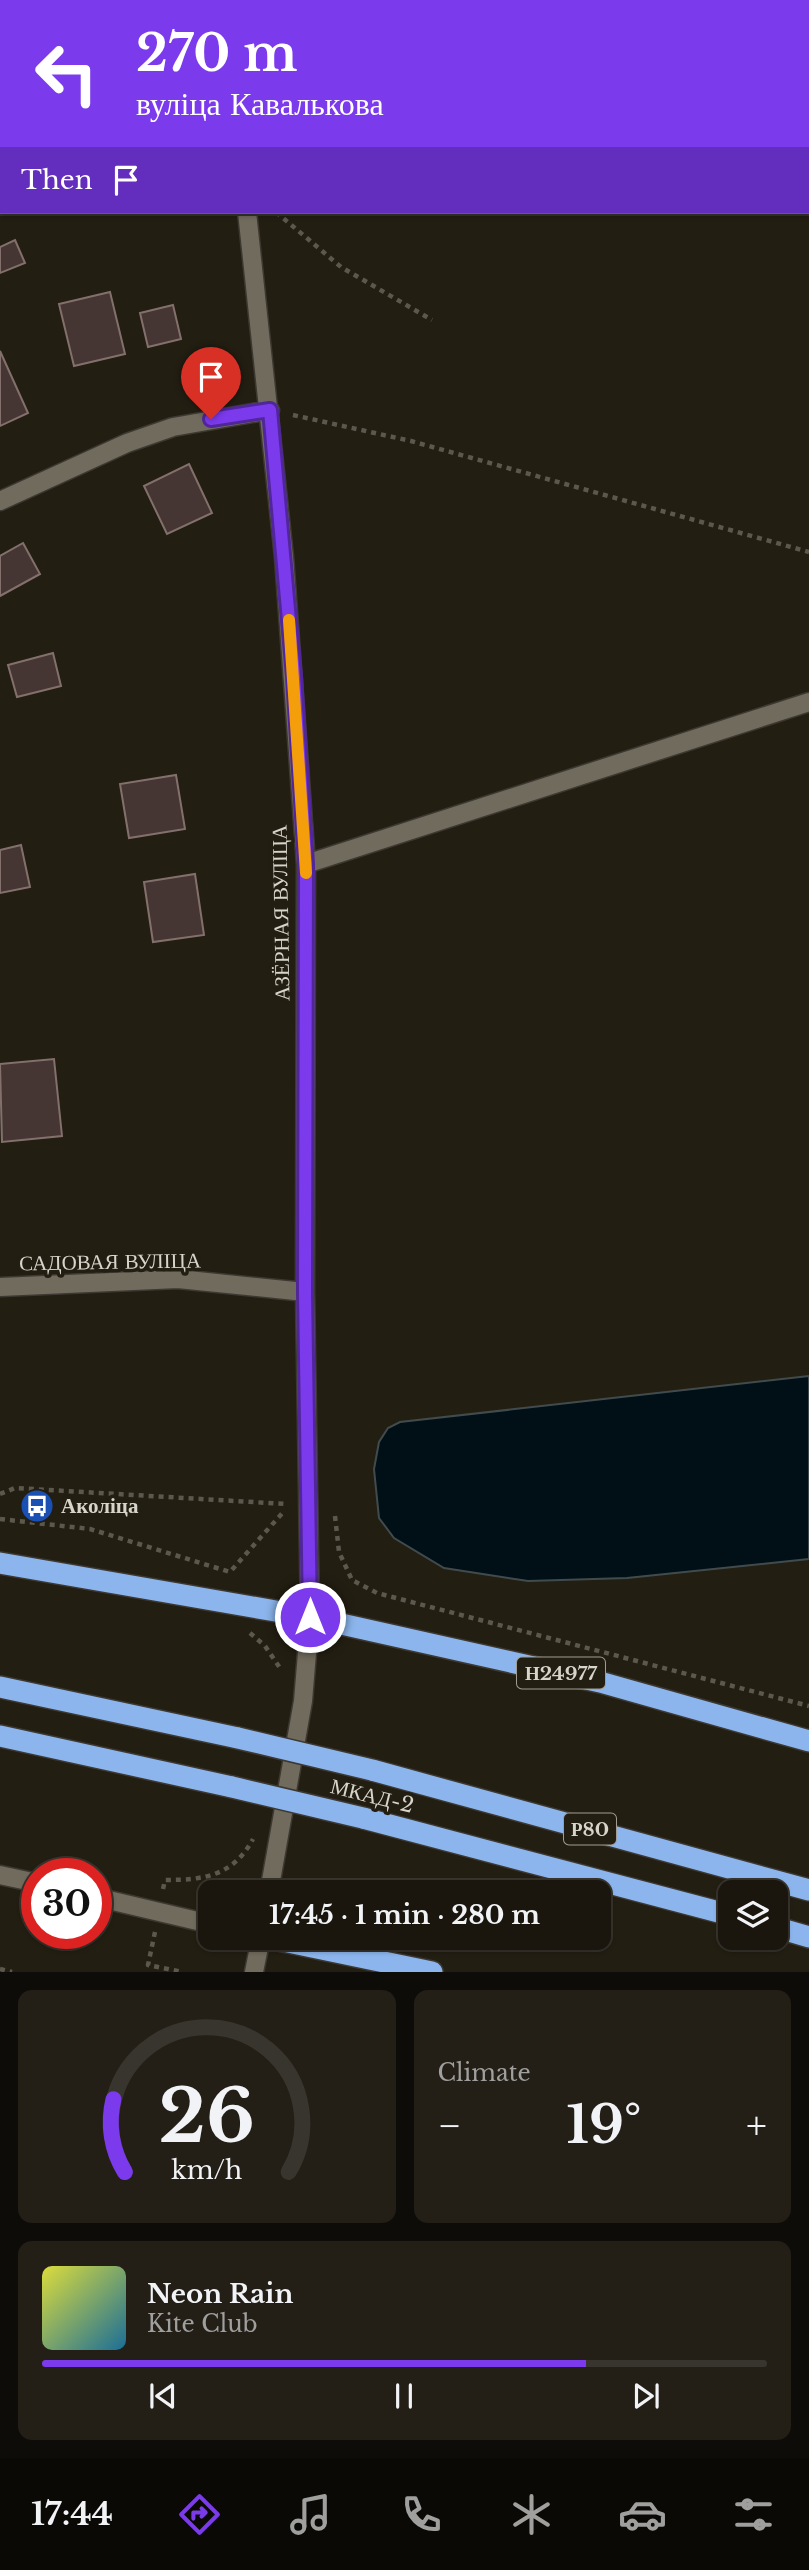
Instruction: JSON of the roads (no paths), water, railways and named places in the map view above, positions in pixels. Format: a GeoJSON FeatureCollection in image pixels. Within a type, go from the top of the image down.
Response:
{"type":"FeatureCollection","features":[{"type":"Feature","properties":{"kind":"highway","name":"Н24977"},"geometry":{"type":"LineString","coordinates":[[0,1563],[310,1617],[600,1682],[809,1741]]}},
{"type":"Feature","properties":{"kind":"highway","name":"Р80"},"geometry":{"type":"LineString","coordinates":[[0,1687],[372,1770],[809,1890]]}},
{"type":"Feature","properties":{"kind":"highway","name":"МКАД-2"},"geometry":{"type":"LineString","coordinates":[[0,1736],[363,1818],[718,1912]]}},
{"type":"Feature","properties":{"kind":"highway"},"geometry":{"type":"LineString","coordinates":[[788,1931],[809,1937]]}},
{"type":"Feature","properties":{"kind":"highway"},"geometry":{"type":"LineString","coordinates":[[326,1950],[432,1972]]}},
{"type":"Feature","properties":{"kind":"street","name":"АЗЁРНАЯ ВУЛІЦА"},"geometry":{"type":"LineString","coordinates":[[247,214],[270,410],[294,676],[306,864],[305,1293],[310,1617],[303,1701],[272,1880]]}},
{"type":"Feature","properties":{"kind":"street"},"geometry":{"type":"LineString","coordinates":[[0,501],[127,443],[173,427],[270,410]]}},
{"type":"Feature","properties":{"kind":"street"},"geometry":{"type":"LineString","coordinates":[[306,864],[809,702]]}},
{"type":"Feature","properties":{"kind":"street","name":"САДОВАЯ ВУЛІЦА"},"geometry":{"type":"LineString","coordinates":[[0,1287],[178,1279],[305,1293]]}},
{"type":"Feature","properties":{"kind":"street"},"geometry":{"type":"LineString","coordinates":[[0,1875],[21,1880]]}},
{"type":"Feature","properties":{"kind":"street"},"geometry":{"type":"LineString","coordinates":[[112,1902],[198,1921]]}},
{"type":"Feature","properties":{"kind":"street"},"geometry":{"type":"LineString","coordinates":[[254,1972],[260,1950]]}},
{"type":"Feature","properties":{"kind":"place","name":"Аколіца"},"geometry":{"type":"Point","coordinates":[37,1506]}}]}
